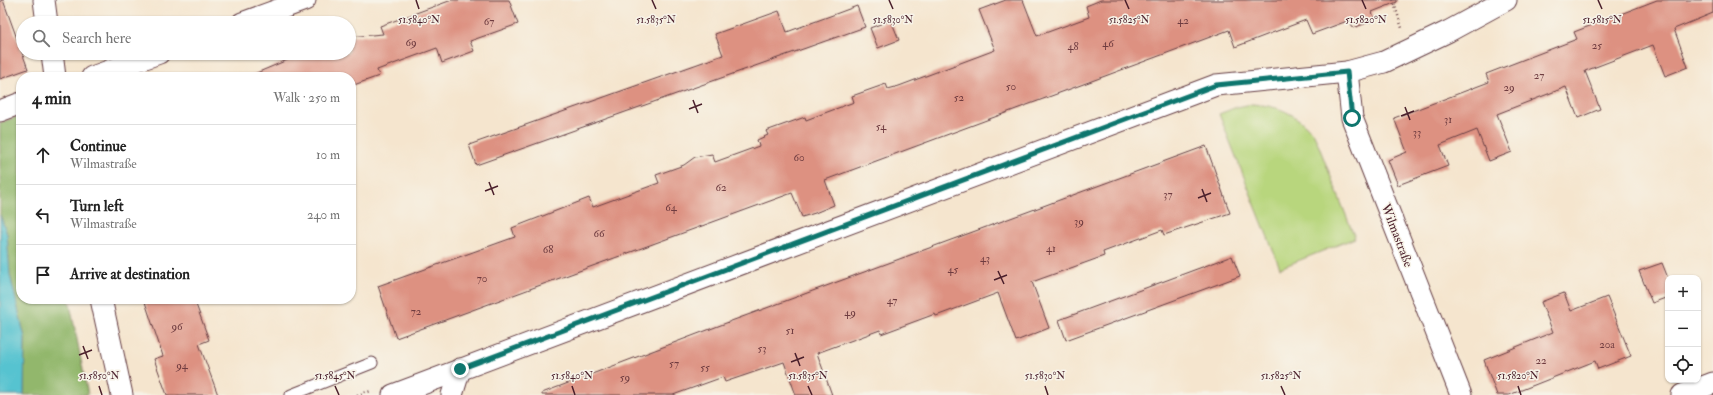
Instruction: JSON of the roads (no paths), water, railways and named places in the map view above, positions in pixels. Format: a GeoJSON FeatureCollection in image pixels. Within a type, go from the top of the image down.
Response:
{"type":"FeatureCollection","features":[{"type":"Feature","properties":{"kind":"street"},"geometry":{"type":"LineString","coordinates":[[44,0],[46,16]]}},
{"type":"Feature","properties":{"kind":"street"},"geometry":{"type":"LineString","coordinates":[[261,16],[306,0]]}},
{"type":"Feature","properties":{"kind":"street"},"geometry":{"type":"LineString","coordinates":[[393,395],[1216,85],[1347,72],[1384,62],[1409,51],[1506,0]]}},
{"type":"Feature","properties":{"kind":"street"},"geometry":{"type":"LineString","coordinates":[[53,60],[54,72]]}},
{"type":"Feature","properties":{"kind":"street"},"geometry":{"type":"LineString","coordinates":[[106,72],[139,60]]}},
{"type":"Feature","properties":{"kind":"street","name":"Wilmastraße"},"geometry":{"type":"LineString","coordinates":[[1347,72],[1352,118],[1461,395]]}},
{"type":"Feature","properties":{"kind":"street"},"geometry":{"type":"LineString","coordinates":[[0,111],[16,105]]}},
{"type":"Feature","properties":{"kind":"street"},"geometry":{"type":"LineString","coordinates":[[102,304],[122,395]]}},
{"type":"Feature","properties":{"kind":"street"},"geometry":{"type":"LineString","coordinates":[[452,395],[460,369]]}},
{"type":"Feature","properties":{"kind":"street"},"geometry":{"type":"LineString","coordinates":[[1682,395],[1713,383]]}},
{"type":"Feature","properties":{"kind":"lane"},"geometry":{"type":"LineString","coordinates":[[291,395],[372,363]]}},
{"type":"Feature","properties":{"kind":"water"},"geometry":{"type":"Polygon","coordinates":[[[0,215],[7,234],[10,275],[25,338],[24,395],[0,395],[0,215]]]}}]}
